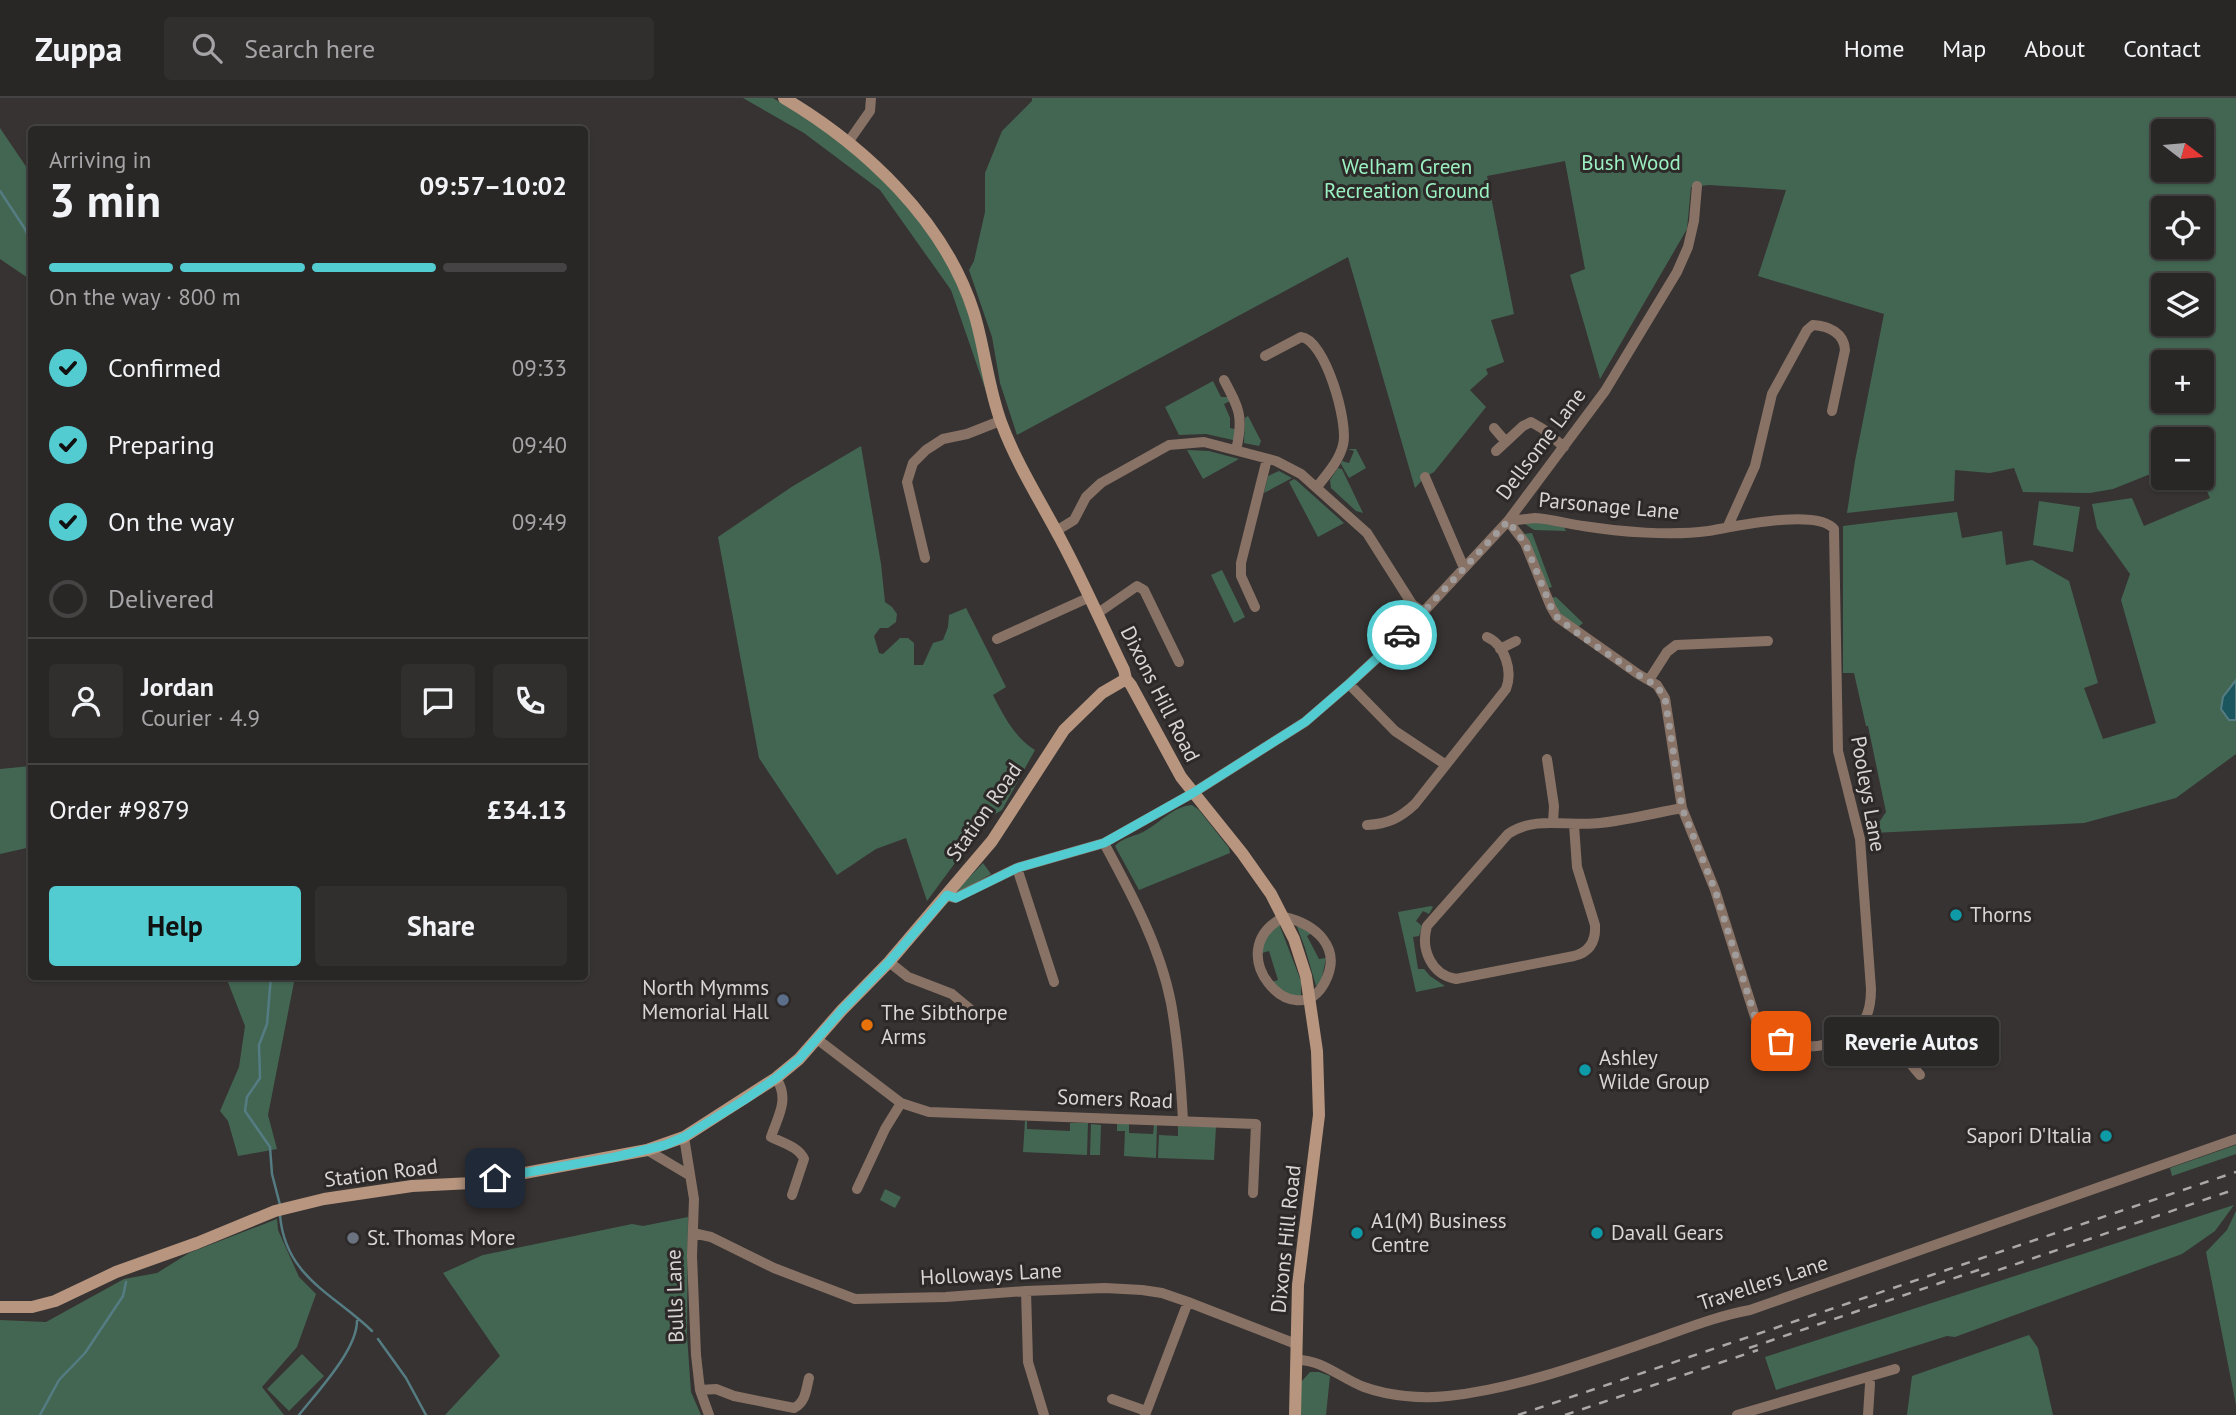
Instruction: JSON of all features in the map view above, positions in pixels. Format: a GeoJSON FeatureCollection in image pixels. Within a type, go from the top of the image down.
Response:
{"type":"FeatureCollection","features":[{"type":"Feature","properties":{"kind":"street","name":"Dixons Hill Road"},"geometry":{"type":"LineString","coordinates":[[784,98],[819,118],[878,167],[918,213],[954,268],[973,310],[1000,421],[1098,613],[1126,679],[1181,777],[1242,853],[1284,917],[1301,957],[1310,997],[1317,1051],[1319,1115],[1303,1236],[1296,1344],[1296,1415]]}},
{"type":"Feature","properties":{"kind":"street"},"geometry":{"type":"LineString","coordinates":[[849,141],[870,111],[871,98]]}},
{"type":"Feature","properties":{"kind":"street","name":"Dellsome Lane"},"geometry":{"type":"LineString","coordinates":[[947,895],[956,898],[1017,868],[1104,843],[1193,793],[1282,738],[1349,684],[1423,612],[1508,521],[1605,391],[1677,272],[1688,247],[1694,221],[1697,186]]}},
{"type":"Feature","properties":{"kind":"street"},"geometry":{"type":"LineString","coordinates":[[1728,526],[1755,466],[1772,394],[1807,330],[1813,325],[1836,333],[1844,342],[1845,350],[1832,411]]}},
{"type":"Feature","properties":{"kind":"street"},"geometry":{"type":"LineString","coordinates":[[1265,356],[1301,337],[1306,337],[1313,343],[1332,379],[1344,419],[1345,432],[1337,459],[1317,487]]}},
{"type":"Feature","properties":{"kind":"street"},"geometry":{"type":"LineString","coordinates":[[1224,380],[1242,419],[1236,450]]}},
{"type":"Feature","properties":{"kind":"street"},"geometry":{"type":"LineString","coordinates":[[925,558],[907,482],[913,463],[943,439],[967,434],[1000,421]]}},
{"type":"Feature","properties":{"kind":"street"},"geometry":{"type":"LineString","coordinates":[[1496,451],[1523,426],[1534,422],[1564,447]]}},
{"type":"Feature","properties":{"kind":"street"},"geometry":{"type":"LineString","coordinates":[[1494,428],[1506,442]]}},
{"type":"Feature","properties":{"kind":"street"},"geometry":{"type":"LineString","coordinates":[[1056,531],[1074,520],[1086,497],[1101,483],[1157,450],[1193,441],[1236,450],[1291,467],[1317,487],[1367,533],[1412,604],[1423,612]]}},
{"type":"Feature","properties":{"kind":"street"},"geometry":{"type":"LineString","coordinates":[[1255,607],[1241,576],[1241,563],[1267,458]]}},
{"type":"Feature","properties":{"kind":"street"},"geometry":{"type":"LineString","coordinates":[[1425,477],[1464,568]]}},
{"type":"Feature","properties":{"kind":"street","name":"Parsonage Lane"},"geometry":{"type":"LineString","coordinates":[[1508,521],[1535,518],[1597,528],[1674,532],[1811,520],[1831,525]]}},
{"type":"Feature","properties":{"kind":"street"},"geometry":{"type":"LineString","coordinates":[[1508,521],[1525,543],[1557,617],[1657,685],[1665,698],[1682,808],[1715,890],[1757,1023],[1764,1032],[1781,1041],[1810,1048],[1834,1043],[1860,1026],[1910,1063],[1920,1075]]}},
{"type":"Feature","properties":{"kind":"street","name":"Pooleys Lane"},"geometry":{"type":"LineString","coordinates":[[1831,525],[1835,534],[1838,751],[1860,839],[1871,989],[1870,1005],[1860,1026]]}},
{"type":"Feature","properties":{"kind":"street"},"geometry":{"type":"LineString","coordinates":[[1098,613],[1137,586],[1144,590],[1179,662]]}},
{"type":"Feature","properties":{"kind":"street"},"geometry":{"type":"LineString","coordinates":[[997,639],[1090,597]]}},
{"type":"Feature","properties":{"kind":"street"},"geometry":{"type":"LineString","coordinates":[[1367,825],[1384,824],[1405,814],[1506,689],[1510,673],[1500,649],[1487,637]]}},
{"type":"Feature","properties":{"kind":"street"},"geometry":{"type":"LineString","coordinates":[[1648,680],[1667,652],[1676,645],[1768,640]]}},
{"type":"Feature","properties":{"kind":"street"},"geometry":{"type":"LineString","coordinates":[[1500,649],[1516,641]]}},
{"type":"Feature","properties":{"kind":"street","name":"Station Road"},"geometry":{"type":"LineString","coordinates":[[0,1307],[32,1307],[55,1301],[116,1272],[279,1210],[380,1190],[472,1183],[647,1150],[684,1137],[776,1078],[799,1059],[889,962],[1002,827],[1064,730],[1102,693],[1126,679]]}},
{"type":"Feature","properties":{"kind":"street"},"geometry":{"type":"LineString","coordinates":[[1349,684],[1395,731],[1446,765]]}},
{"type":"Feature","properties":{"kind":"street"},"geometry":{"type":"LineString","coordinates":[[1547,759],[1554,806],[1553,823]]}},
{"type":"Feature","properties":{"kind":"street"},"geometry":{"type":"LineString","coordinates":[[1574,825],[1577,867],[1595,925],[1596,934],[1589,949],[1574,956],[1456,979],[1439,974],[1430,962],[1425,933],[1431,921],[1508,834],[1526,825],[1603,823],[1682,808]]}},
{"type":"Feature","properties":{"kind":"street","name":"Somers Road"},"geometry":{"type":"LineString","coordinates":[[817,1039],[901,1103],[929,1112],[1183,1121],[1181,1070],[1167,988],[1144,921],[1104,843]]}},
{"type":"Feature","properties":{"kind":"street"},"geometry":{"type":"LineString","coordinates":[[1017,868],[1054,982]]}},
{"type":"Feature","properties":{"kind":"street"},"geometry":{"type":"LineString","coordinates":[[1284,917],[1299,920],[1313,928],[1328,946],[1328,976],[1319,992],[1310,997],[1289,999],[1270,988],[1263,974],[1258,949],[1260,940],[1271,923],[1284,917]]}},
{"type":"Feature","properties":{"kind":"street"},"geometry":{"type":"LineString","coordinates":[[889,962],[908,977],[952,994],[970,1009]]}},
{"type":"Feature","properties":{"kind":"street"},"geometry":{"type":"LineString","coordinates":[[776,1078],[784,1096],[771,1138],[802,1153],[804,1159],[792,1195]]}},
{"type":"Feature","properties":{"kind":"street"},"geometry":{"type":"LineString","coordinates":[[857,1189],[885,1129],[901,1103]]}},
{"type":"Feature","properties":{"kind":"street"},"geometry":{"type":"LineString","coordinates":[[1183,1121],[1256,1124],[1254,1193]]}},
{"type":"Feature","properties":{"kind":"street","name":"Bulls Lane"},"geometry":{"type":"LineString","coordinates":[[684,1137],[694,1199],[693,1305],[701,1390],[709,1415]]}},
{"type":"Feature","properties":{"kind":"street","name":"Travellers Lane"},"geometry":{"type":"LineString","coordinates":[[1296,1360],[1317,1362],[1364,1387],[1398,1394],[1448,1396],[1480,1390],[1558,1371],[1722,1316],[1750,1310],[2236,1139]]}},
{"type":"Feature","properties":{"kind":"street"},"geometry":{"type":"LineString","coordinates":[[647,1150],[689,1175]]}},
{"type":"Feature","properties":{"kind":"street","name":"Holloways Lane"},"geometry":{"type":"LineString","coordinates":[[693,1233],[711,1237],[774,1268],[855,1299],[1123,1288],[1162,1293],[1296,1344]]}},
{"type":"Feature","properties":{"kind":"street"},"geometry":{"type":"LineString","coordinates":[[1026,1291],[1028,1362],[1044,1415]]}},
{"type":"Feature","properties":{"kind":"street"},"geometry":{"type":"LineString","coordinates":[[1112,1399],[1146,1413],[1188,1302]]}},
{"type":"Feature","properties":{"kind":"street"},"geometry":{"type":"LineString","coordinates":[[1737,1415],[1895,1369]]}},
{"type":"Feature","properties":{"kind":"street"},"geometry":{"type":"LineString","coordinates":[[1868,1415],[1869,1377]]}},
{"type":"Feature","properties":{"kind":"street"},"geometry":{"type":"LineString","coordinates":[[701,1390],[716,1389],[734,1396],[794,1408],[800,1405],[804,1398],[809,1378]]}},
{"type":"Feature","properties":{"kind":"green space"},"geometry":{"type":"Polygon","coordinates":[[[743,98],[773,98],[843,141],[877,170],[937,243],[974,327],[989,400],[951,290],[880,190],[804,133],[743,98]]]}},
{"type":"Feature","properties":{"kind":"green space"},"geometry":{"type":"Polygon","coordinates":[[[1032,98],[2236,98],[2236,754],[2176,798],[2084,823],[1872,833],[1886,812],[1854,673],[1843,673],[1843,526],[1957,512],[1962,538],[2002,531],[2006,565],[2032,560],[2069,581],[2098,683],[2084,688],[2103,739],[2156,723],[2121,600],[2130,574],[2097,528],[2092,504],[2132,498],[2144,526],[2210,498],[2206,490],[2214,490],[2214,427],[2151,427],[2151,474],[2113,489],[2090,493],[2023,492],[2014,468],[1990,473],[1955,470],[1954,501],[1847,513],[1884,314],[1758,276],[1786,190],[1709,185],[1691,187],[1687,229],[1600,379],[1570,275],[1585,269],[1565,161],[1487,176],[1514,314],[1491,320],[1504,362],[1486,369],[1488,374],[1470,390],[1486,407],[1434,472],[1415,488],[1348,257],[1017,435],[1000,383],[992,337],[969,270],[974,261],[985,212],[985,173],[1002,131],[1032,98]]]}},
{"type":"Feature","properties":{"kind":"green space"},"geometry":{"type":"Polygon","coordinates":[[[0,128],[28,169],[28,278],[0,259],[0,128]]]}},
{"type":"Feature","properties":{"kind":"green space"},"geometry":{"type":"Polygon","coordinates":[[[1213,381],[1221,397],[1229,397],[1230,401],[1224,404],[1230,418],[1230,428],[1238,430],[1233,440],[1206,434],[1179,435],[1165,407],[1213,381]]]}},
{"type":"Feature","properties":{"kind":"green space"},"geometry":{"type":"Polygon","coordinates":[[[1248,416],[1261,441],[1259,446],[1244,443],[1245,418],[1248,416]]]}},
{"type":"Feature","properties":{"kind":"green space"},"geometry":{"type":"Polygon","coordinates":[[[861,446],[885,602],[897,614],[896,622],[888,628],[880,628],[874,636],[879,653],[883,654],[900,638],[908,638],[914,643],[914,665],[923,665],[933,643],[943,640],[949,615],[966,608],[1006,687],[993,695],[1016,733],[1035,750],[1002,810],[975,826],[966,848],[927,901],[906,838],[876,849],[837,875],[759,758],[718,537],[793,486],[861,446]]]}},
{"type":"Feature","properties":{"kind":"green space"},"geometry":{"type":"Polygon","coordinates":[[[1348,449],[1356,449],[1366,468],[1349,478],[1341,464],[1342,461],[1349,463],[1354,451],[1348,449]]]}},
{"type":"Feature","properties":{"kind":"green space"},"geometry":{"type":"Polygon","coordinates":[[[1187,450],[1209,451],[1239,459],[1203,479],[1187,450]]]}},
{"type":"Feature","properties":{"kind":"green space"},"geometry":{"type":"Polygon","coordinates":[[[1338,468],[1342,469],[1363,513],[1356,511],[1331,488],[1330,480],[1338,468]]]}},
{"type":"Feature","properties":{"kind":"green space"},"geometry":{"type":"Polygon","coordinates":[[[1279,471],[1292,478],[1264,493],[1268,476],[1279,471]]]}},
{"type":"Feature","properties":{"kind":"green space"},"geometry":{"type":"Polygon","coordinates":[[[1294,479],[1344,523],[1318,537],[1289,482],[1294,479]]]}},
{"type":"Feature","properties":{"kind":"green space"},"geometry":{"type":"Polygon","coordinates":[[[2039,501],[2080,507],[2073,552],[2033,545],[2039,501]]]}},
{"type":"Feature","properties":{"kind":"green space"},"geometry":{"type":"Polygon","coordinates":[[[1535,522],[1564,527],[1566,531],[1534,530],[1525,524],[1535,522]]]}},
{"type":"Feature","properties":{"kind":"green space"},"geometry":{"type":"Polygon","coordinates":[[[1532,533],[1552,587],[1548,588],[1523,534],[1532,533]]]}},
{"type":"Feature","properties":{"kind":"green space"},"geometry":{"type":"Polygon","coordinates":[[[1222,570],[1245,617],[1234,623],[1211,575],[1222,570]]]}},
{"type":"Feature","properties":{"kind":"green space"},"geometry":{"type":"Polygon","coordinates":[[[1556,597],[1583,623],[1577,628],[1559,612],[1550,598],[1556,597]]]}},
{"type":"Feature","properties":{"kind":"green space"},"geometry":{"type":"Polygon","coordinates":[[[28,766],[28,848],[0,854],[0,769],[28,766]]]}},
{"type":"Feature","properties":{"kind":"green space"},"geometry":{"type":"Polygon","coordinates":[[[1192,805],[1199,810],[1229,848],[1230,853],[1139,890],[1115,846],[1124,839],[1147,830],[1178,809],[1192,805]]]}},
{"type":"Feature","properties":{"kind":"green space"},"geometry":{"type":"Polygon","coordinates":[[[983,863],[991,874],[960,892],[958,889],[983,863]]]}},
{"type":"Feature","properties":{"kind":"green space"},"geometry":{"type":"Polygon","coordinates":[[[1433,907],[1429,914],[1423,911],[1416,921],[1422,926],[1419,936],[1413,937],[1418,969],[1424,969],[1445,986],[1416,992],[1398,912],[1433,907]]]}},
{"type":"Feature","properties":{"kind":"green space"},"geometry":{"type":"Polygon","coordinates":[[[1279,924],[1301,981],[1301,996],[1289,997],[1272,982],[1278,980],[1269,951],[1262,953],[1262,938],[1279,924]]]}},
{"type":"Feature","properties":{"kind":"green space"},"geometry":{"type":"Polygon","coordinates":[[[1296,924],[1312,933],[1307,936],[1319,959],[1326,958],[1321,982],[1316,986],[1305,948],[1296,924]]]}},
{"type":"Feature","properties":{"kind":"green space"},"geometry":{"type":"Polygon","coordinates":[[[227,980],[294,980],[268,1115],[277,1149],[238,1156],[228,1121],[220,1111],[239,1067],[245,1026],[227,980]]]}},
{"type":"Feature","properties":{"kind":"green space"},"geometry":{"type":"Polygon","coordinates":[[[1025,1121],[1027,1129],[1070,1131],[1070,1123],[1088,1123],[1087,1155],[1023,1152],[1025,1121]]]}},
{"type":"Feature","properties":{"kind":"green space"},"geometry":{"type":"Polygon","coordinates":[[[1117,1123],[1129,1124],[1129,1133],[1153,1134],[1154,1125],[1157,1125],[1156,1158],[1124,1156],[1125,1131],[1117,1131],[1117,1123]]]}},
{"type":"Feature","properties":{"kind":"green space"},"geometry":{"type":"Polygon","coordinates":[[[1091,1124],[1101,1125],[1100,1155],[1090,1155],[1091,1124]]]}},
{"type":"Feature","properties":{"kind":"green space"},"geometry":{"type":"Polygon","coordinates":[[[1178,1126],[1216,1127],[1214,1160],[1158,1158],[1159,1135],[1178,1136],[1178,1126]]]}},
{"type":"Feature","properties":{"kind":"green space"},"geometry":{"type":"Polygon","coordinates":[[[2236,1145],[2236,1154],[2172,1176],[2170,1168],[2236,1145]]]}},
{"type":"Feature","properties":{"kind":"green space"},"geometry":{"type":"Polygon","coordinates":[[[885,1189],[901,1197],[895,1208],[880,1200],[885,1189]]]}},
{"type":"Feature","properties":{"kind":"green space"},"geometry":{"type":"Polygon","coordinates":[[[2234,1205],[2215,1231],[2182,1254],[1955,1337],[1947,1336],[1776,1390],[1765,1357],[2234,1205]]]}},
{"type":"Feature","properties":{"kind":"green space"},"geometry":{"type":"Polygon","coordinates":[[[2236,1211],[2236,1405],[2206,1252],[2227,1230],[2236,1211]]]}},
{"type":"Feature","properties":{"kind":"green space"},"geometry":{"type":"Polygon","coordinates":[[[688,1217],[687,1335],[691,1392],[701,1415],[445,1415],[500,1356],[443,1273],[483,1255],[632,1224],[643,1226],[688,1217]]]}},
{"type":"Feature","properties":{"kind":"green space"},"geometry":{"type":"Polygon","coordinates":[[[277,1219],[278,1230],[299,1277],[316,1294],[297,1347],[262,1387],[284,1415],[0,1415],[0,1320],[46,1322],[124,1279],[157,1273],[189,1253],[277,1219]]]}},
{"type":"Feature","properties":{"kind":"green space"},"geometry":{"type":"Polygon","coordinates":[[[2029,1335],[2038,1348],[2053,1415],[1907,1415],[1912,1376],[2029,1335]]]}},
{"type":"Feature","properties":{"kind":"green space"},"geometry":{"type":"Polygon","coordinates":[[[302,1354],[324,1376],[289,1411],[267,1389],[302,1354]]]}},
{"type":"Feature","properties":{"kind":"green space"},"geometry":{"type":"Polygon","coordinates":[[[1310,1372],[1330,1376],[1326,1415],[1301,1415],[1301,1382],[1310,1372]]]}},
{"type":"Feature","properties":{"kind":"water"},"geometry":{"type":"Polygon","coordinates":[[[2236,680],[2236,720],[2229,720],[2221,709],[2223,697],[2236,680]]]}},
{"type":"Feature","properties":{"kind":"waterway"},"geometry":{"type":"LineString","coordinates":[[0,191],[28,236]]}},
{"type":"Feature","properties":{"kind":"waterway"},"geometry":{"type":"LineString","coordinates":[[271,980],[267,1024],[259,1045],[260,1078],[247,1097],[245,1111],[270,1147],[272,1174],[280,1205]]}},
{"type":"Feature","properties":{"kind":"waterway"},"geometry":{"type":"LineString","coordinates":[[280,1215],[284,1236],[301,1269],[372,1331]]}},
{"type":"Feature","properties":{"kind":"waterway"},"geometry":{"type":"LineString","coordinates":[[40,1415],[59,1380],[85,1353],[123,1296],[126,1282]]}},
{"type":"Feature","properties":{"kind":"waterway"},"geometry":{"type":"LineString","coordinates":[[299,1415],[343,1357],[350,1345],[357,1321]]}},
{"type":"Feature","properties":{"kind":"waterway"},"geometry":{"type":"LineString","coordinates":[[378,1339],[406,1378],[426,1415]]}},
{"type":"Feature","properties":{"kind":"railway"},"geometry":{"type":"LineString","coordinates":[[1518,1415],[2236,1172]]}},
{"type":"Feature","properties":{"kind":"railway"},"geometry":{"type":"LineString","coordinates":[[1981,1276],[2236,1189]]}},
{"type":"Feature","properties":{"kind":"railway"},"geometry":{"type":"LineString","coordinates":[[1749,1348],[1987,1267]]}},
{"type":"Feature","properties":{"kind":"railway"},"geometry":{"type":"LineString","coordinates":[[1565,1415],[1758,1350]]}},
{"type":"Feature","properties":{"kind":"way so far"},"geometry":{"type":"LineString","coordinates":[[1402,635],[1508,521],[1525,543],[1557,617],[1657,685],[1665,698],[1682,808],[1715,890],[1757,1023],[1764,1032],[1781,1041]]}},
{"type":"Feature","properties":{"kind":"place","name":"Thorns"},"geometry":{"type":"Point","coordinates":[1956,915]}},
{"type":"Feature","properties":{"kind":"place","name":"North Mymms Memorial Hall"},"geometry":{"type":"Point","coordinates":[783,1000]}},
{"type":"Feature","properties":{"kind":"place","name":"The Sibthorpe Arms"},"geometry":{"type":"Point","coordinates":[867,1025]}},
{"type":"Feature","properties":{"kind":"place","name":"Reverie Autos"},"geometry":{"type":"Point","coordinates":[1781,1041]}},
{"type":"Feature","properties":{"kind":"place","name":"Ashley Wilde Group"},"geometry":{"type":"Point","coordinates":[1585,1070]}},
{"type":"Feature","properties":{"kind":"place","name":"Sapori D'Italia"},"geometry":{"type":"Point","coordinates":[2106,1136]}},
{"type":"Feature","properties":{"kind":"place","name":"A1(M) Business Centre"},"geometry":{"type":"Point","coordinates":[1357,1233]}},
{"type":"Feature","properties":{"kind":"place","name":"Davall Gears"},"geometry":{"type":"Point","coordinates":[1597,1233]}},
{"type":"Feature","properties":{"kind":"place","name":"St. Thomas More"},"geometry":{"type":"Point","coordinates":[353,1238]}},
{"type":"Feature","properties":{"kind":"route"},"geometry":{"type":"LineString","coordinates":[[495,1178],[615,1157],[665,1145],[684,1137],[744,1100],[799,1059],[947,895],[956,898],[1027,864],[1104,843],[1193,793],[1305,722],[1402,635]]}},
{"type":"Feature","properties":{"kind":"park label","name":"Bush Wood"},"geometry":{"type":"Point","coordinates":[1631,163]}},
{"type":"Feature","properties":{"kind":"park label","name":"Welham Green Recreation Ground"},"geometry":{"type":"Point","coordinates":[1407,179]}}]}
